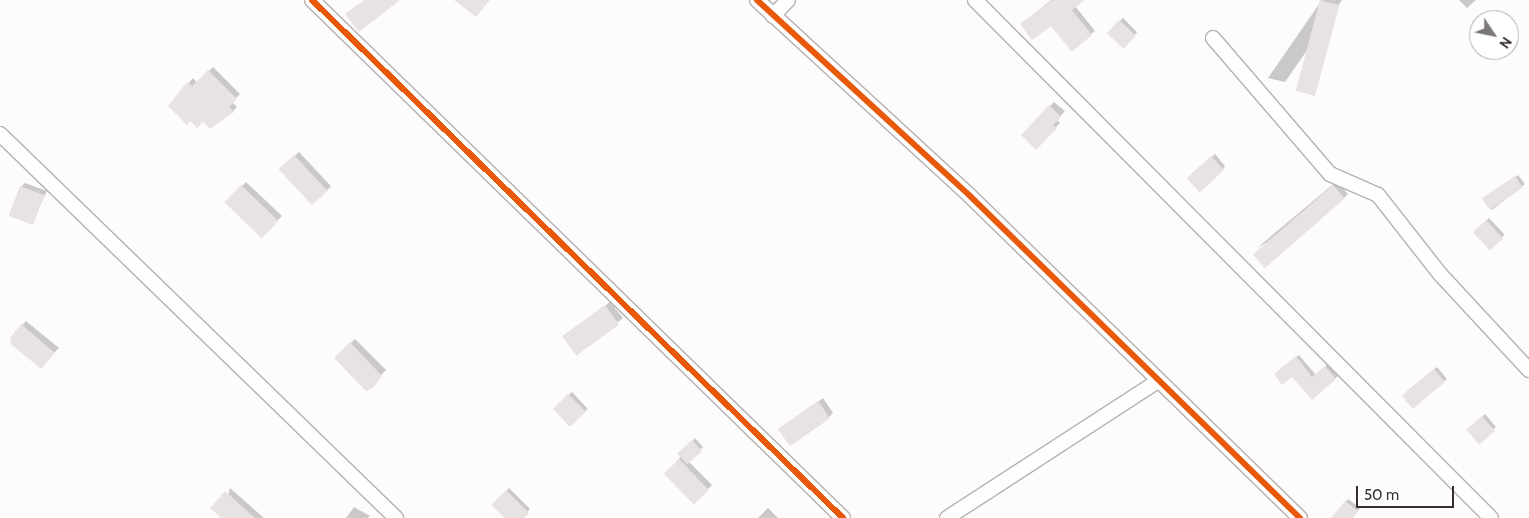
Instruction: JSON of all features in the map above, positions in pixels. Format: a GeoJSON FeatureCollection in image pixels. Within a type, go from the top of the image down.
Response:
{"type":"FeatureCollection","features":[{"type":"Feature","properties":{"kind":"street"},"geometry":{"type":"LineString","coordinates":[[312,0],[842,518]]}},
{"type":"Feature","properties":{"kind":"street"},"geometry":{"type":"LineString","coordinates":[[757,0],[970,196],[1300,518]]}},
{"type":"Feature","properties":{"kind":"street"},"geometry":{"type":"LineString","coordinates":[[773,16],[788,0]]}},
{"type":"Feature","properties":{"kind":"street"},"geometry":{"type":"LineString","coordinates":[[975,0],[1491,518]]}},
{"type":"Feature","properties":{"kind":"street"},"geometry":{"type":"LineString","coordinates":[[1213,38],[1330,174],[1378,195],[1440,274],[1529,370]]}},
{"type":"Feature","properties":{"kind":"street"},"geometry":{"type":"LineString","coordinates":[[0,134],[396,518]]}},
{"type":"Feature","properties":{"kind":"street"},"geometry":{"type":"LineString","coordinates":[[946,518],[1158,381]]}},
{"type":"Feature","properties":{"kind":"building"},"geometry":{"type":"Polygon","coordinates":[[[364,0],[400,0],[359,32],[345,14],[364,0]]]}},
{"type":"Feature","properties":{"kind":"building"},"geometry":{"type":"Polygon","coordinates":[[[454,0],[490,0],[476,17],[454,0]]]}},
{"type":"Feature","properties":{"kind":"building"},"geometry":{"type":"Polygon","coordinates":[[[1052,0],[1085,0],[1072,10],[1092,35],[1072,52],[1051,26],[1032,40],[1020,24],[1052,0]]]}},
{"type":"Feature","properties":{"kind":"building"},"geometry":{"type":"Polygon","coordinates":[[[1320,0],[1339,5],[1315,96],[1296,91],[1320,0]]]}},
{"type":"Feature","properties":{"kind":"building"},"geometry":{"type":"Polygon","coordinates":[[[1119,20],[1136,36],[1124,49],[1107,33],[1119,20]]]}},
{"type":"Feature","properties":{"kind":"building"},"geometry":{"type":"Polygon","coordinates":[[[208,70],[237,99],[229,107],[234,112],[210,129],[203,122],[197,128],[190,121],[187,125],[168,106],[187,82],[192,86],[208,70]]]}},
{"type":"Feature","properties":{"kind":"building"},"geometry":{"type":"Polygon","coordinates":[[[1049,105],[1061,117],[1053,125],[1057,128],[1036,150],[1021,135],[1049,105]]]}},
{"type":"Feature","properties":{"kind":"building"},"geometry":{"type":"Polygon","coordinates":[[[294,155],[327,191],[312,205],[279,169],[294,155]]]}},
{"type":"Feature","properties":{"kind":"building"},"geometry":{"type":"Polygon","coordinates":[[[1211,156],[1224,170],[1200,192],[1187,179],[1211,156]]]}},
{"type":"Feature","properties":{"kind":"building"},"geometry":{"type":"Polygon","coordinates":[[[1515,176],[1523,188],[1490,210],[1482,198],[1515,176]]]}},
{"type":"Feature","properties":{"kind":"building"},"geometry":{"type":"Polygon","coordinates":[[[241,185],[278,221],[262,238],[224,202],[241,185]]]}},
{"type":"Feature","properties":{"kind":"building"},"geometry":{"type":"Polygon","coordinates":[[[1333,185],[1345,199],[1265,268],[1253,255],[1333,185]]]}},
{"type":"Feature","properties":{"kind":"building"},"geometry":{"type":"Polygon","coordinates":[[[20,186],[44,195],[33,225],[9,216],[20,186]]]}},
{"type":"Feature","properties":{"kind":"building"},"geometry":{"type":"Polygon","coordinates":[[[1486,220],[1503,238],[1490,251],[1473,232],[1486,220]]]}},
{"type":"Feature","properties":{"kind":"building"},"geometry":{"type":"Polygon","coordinates":[[[605,305],[619,324],[576,356],[562,336],[605,305]]]}},
{"type":"Feature","properties":{"kind":"building"},"geometry":{"type":"Polygon","coordinates":[[[21,324],[55,353],[41,369],[11,344],[10,338],[21,324]]]}},
{"type":"Feature","properties":{"kind":"building"},"geometry":{"type":"Polygon","coordinates":[[[350,342],[382,376],[373,388],[366,391],[334,358],[350,342]]]}},
{"type":"Feature","properties":{"kind":"building"},"geometry":{"type":"Polygon","coordinates":[[[1296,356],[1312,377],[1325,366],[1336,379],[1312,400],[1292,377],[1282,385],[1274,374],[1296,356]]]}},
{"type":"Feature","properties":{"kind":"building"},"geometry":{"type":"Polygon","coordinates":[[[1434,369],[1445,382],[1413,409],[1402,396],[1434,369]]]}},
{"type":"Feature","properties":{"kind":"building"},"geometry":{"type":"Polygon","coordinates":[[[568,394],[586,412],[571,427],[553,409],[568,394]]]}},
{"type":"Feature","properties":{"kind":"building"},"geometry":{"type":"Polygon","coordinates":[[[818,401],[830,418],[790,446],[778,429],[818,401]]]}},
{"type":"Feature","properties":{"kind":"building"},"geometry":{"type":"Polygon","coordinates":[[[1482,416],[1495,431],[1479,445],[1466,430],[1482,416]]]}},
{"type":"Feature","properties":{"kind":"building"},"geometry":{"type":"Polygon","coordinates":[[[692,440],[702,451],[687,465],[677,453],[692,440]]]}},
{"type":"Feature","properties":{"kind":"building"},"geometry":{"type":"Polygon","coordinates":[[[679,459],[709,490],[694,505],[664,474],[679,459]]]}},
{"type":"Feature","properties":{"kind":"building"},"geometry":{"type":"Polygon","coordinates":[[[506,490],[529,513],[524,518],[505,518],[491,505],[506,490]]]}},
{"type":"Feature","properties":{"kind":"building"},"geometry":{"type":"Polygon","coordinates":[[[225,491],[255,518],[221,518],[210,508],[225,491]]]}},
{"type":"Feature","properties":{"kind":"building"},"geometry":{"type":"Polygon","coordinates":[[[1345,501],[1358,511],[1353,518],[1331,518],[1345,501]]]}},
{"type":"Feature","properties":{"kind":"cycle path"},"geometry":{"type":"LineString","coordinates":[[312,0],[843,518]]}},
{"type":"Feature","properties":{"kind":"cycle path"},"geometry":{"type":"LineString","coordinates":[[757,0],[970,196],[1300,518]]}}]}
